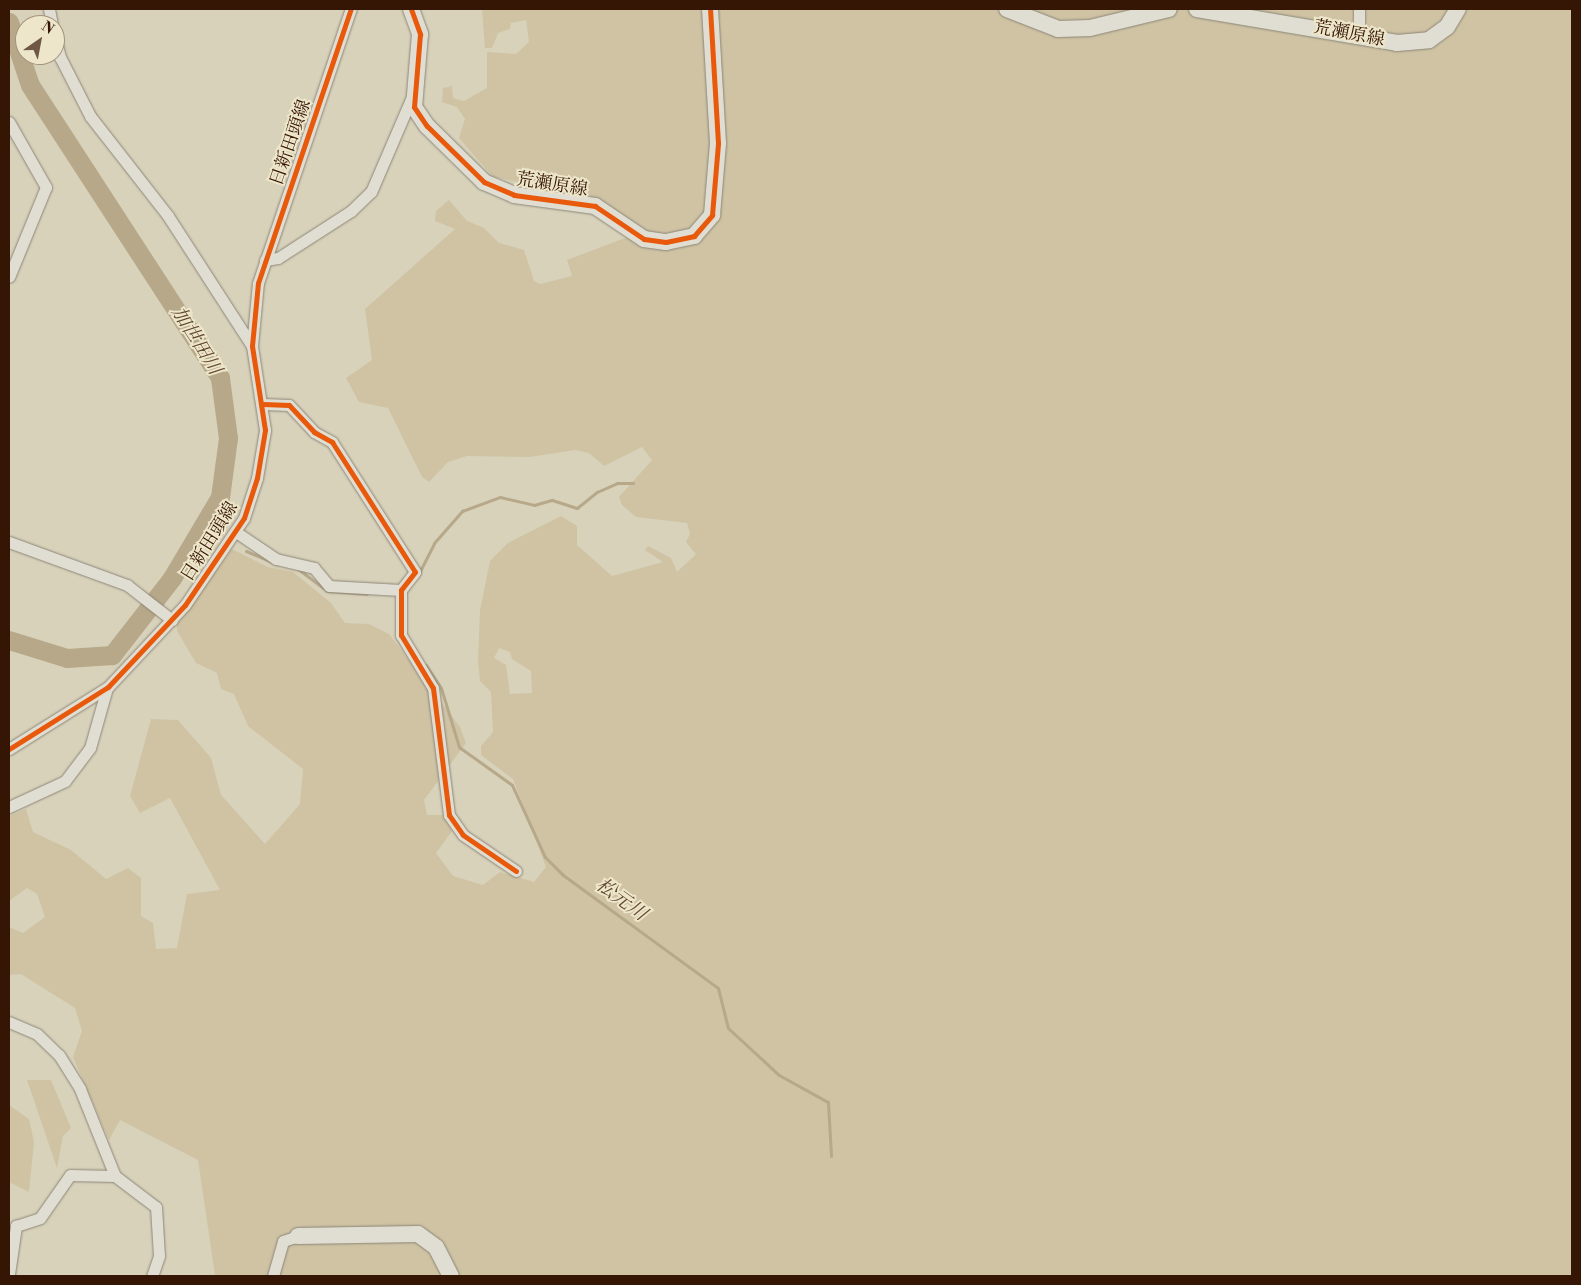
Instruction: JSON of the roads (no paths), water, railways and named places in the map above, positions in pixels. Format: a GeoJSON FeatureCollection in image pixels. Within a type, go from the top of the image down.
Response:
{"type":"FeatureCollection","features":[{"type":"Feature","properties":{"kind":"street","name":"日新田頭線"},"geometry":{"type":"LineString","coordinates":[[9,749],[108,687],[170,618],[236,532],[257,478],[264,430],[263,404],[252,346],[254,308],[265,260],[351,9]]}},
{"type":"Feature","properties":{"kind":"street"},"geometry":{"type":"LineString","coordinates":[[265,260],[278,258],[352,212],[371,192],[412,97],[420,34],[411,9]]}},
{"type":"Feature","properties":{"kind":"street","name":"荒瀬原線"},"geometry":{"type":"LineString","coordinates":[[412,97],[427,126],[484,182],[514,194],[595,206],[644,239],[684,241],[705,227],[712,215],[716,178],[710,9]]}},
{"type":"Feature","properties":{"kind":"street"},"geometry":{"type":"LineString","coordinates":[[1007,9],[1058,29],[1090,28],[1169,9]]}},
{"type":"Feature","properties":{"kind":"street","name":"荒瀬原線"},"geometry":{"type":"LineString","coordinates":[[1197,9],[1397,43],[1429,40],[1447,27],[1458,9]]}},
{"type":"Feature","properties":{"kind":"street"},"geometry":{"type":"LineString","coordinates":[[1358,35],[1359,9]]}},
{"type":"Feature","properties":{"kind":"street"},"geometry":{"type":"LineString","coordinates":[[64,65],[90,116],[168,216],[252,346]]}},
{"type":"Feature","properties":{"kind":"street"},"geometry":{"type":"LineString","coordinates":[[9,122],[46,187],[9,277]]}},
{"type":"Feature","properties":{"kind":"street"},"geometry":{"type":"LineString","coordinates":[[263,404],[289,405],[314,432],[332,442],[416,572],[401,590],[401,635],[433,688],[450,815],[463,835],[516,871]]}},
{"type":"Feature","properties":{"kind":"street"},"geometry":{"type":"LineString","coordinates":[[236,532],[276,559],[314,568],[329,586],[401,590]]}},
{"type":"Feature","properties":{"kind":"street"},"geometry":{"type":"LineString","coordinates":[[9,542],[128,586],[170,618]]}},
{"type":"Feature","properties":{"kind":"street"},"geometry":{"type":"LineString","coordinates":[[9,807],[65,781],[90,748],[108,687]]}},
{"type":"Feature","properties":{"kind":"street"},"geometry":{"type":"LineString","coordinates":[[9,1022],[37,1034],[59,1055],[80,1089],[115,1176],[156,1208],[159,1256],[152,1276]]}},
{"type":"Feature","properties":{"kind":"street"},"geometry":{"type":"LineString","coordinates":[[9,1274],[16,1226],[40,1218],[70,1175],[115,1176]]}},
{"type":"Feature","properties":{"kind":"street"},"geometry":{"type":"LineString","coordinates":[[273,1276],[283,1241],[298,1236],[418,1234],[436,1248],[451,1276]]}},
{"type":"Feature","properties":{"kind":"waterway","name":"加世田川"},"geometry":{"type":"LineString","coordinates":[[9,22],[30,85],[220,378],[228,438],[220,497],[172,578],[112,655],[67,658],[9,640]]}},
{"type":"Feature","properties":{"kind":"waterway"},"geometry":{"type":"LineString","coordinates":[[420,571],[434,543],[462,511],[500,497],[534,505],[552,500],[577,508],[597,492],[617,483],[633,483]]}},
{"type":"Feature","properties":{"kind":"waterway","name":"松元川"},"geometry":{"type":"LineString","coordinates":[[246,551],[276,564]]}},
{"type":"Feature","properties":{"kind":"waterway","name":"松元川"},"geometry":{"type":"LineString","coordinates":[[298,569],[327,591],[367,594]]}},
{"type":"Feature","properties":{"kind":"waterway","name":"松元川"},"geometry":{"type":"LineString","coordinates":[[426,665],[441,688],[459,747],[512,785],[545,857],[563,875],[718,988],[728,1028],[779,1075],[828,1102],[831,1156]]}}]}
